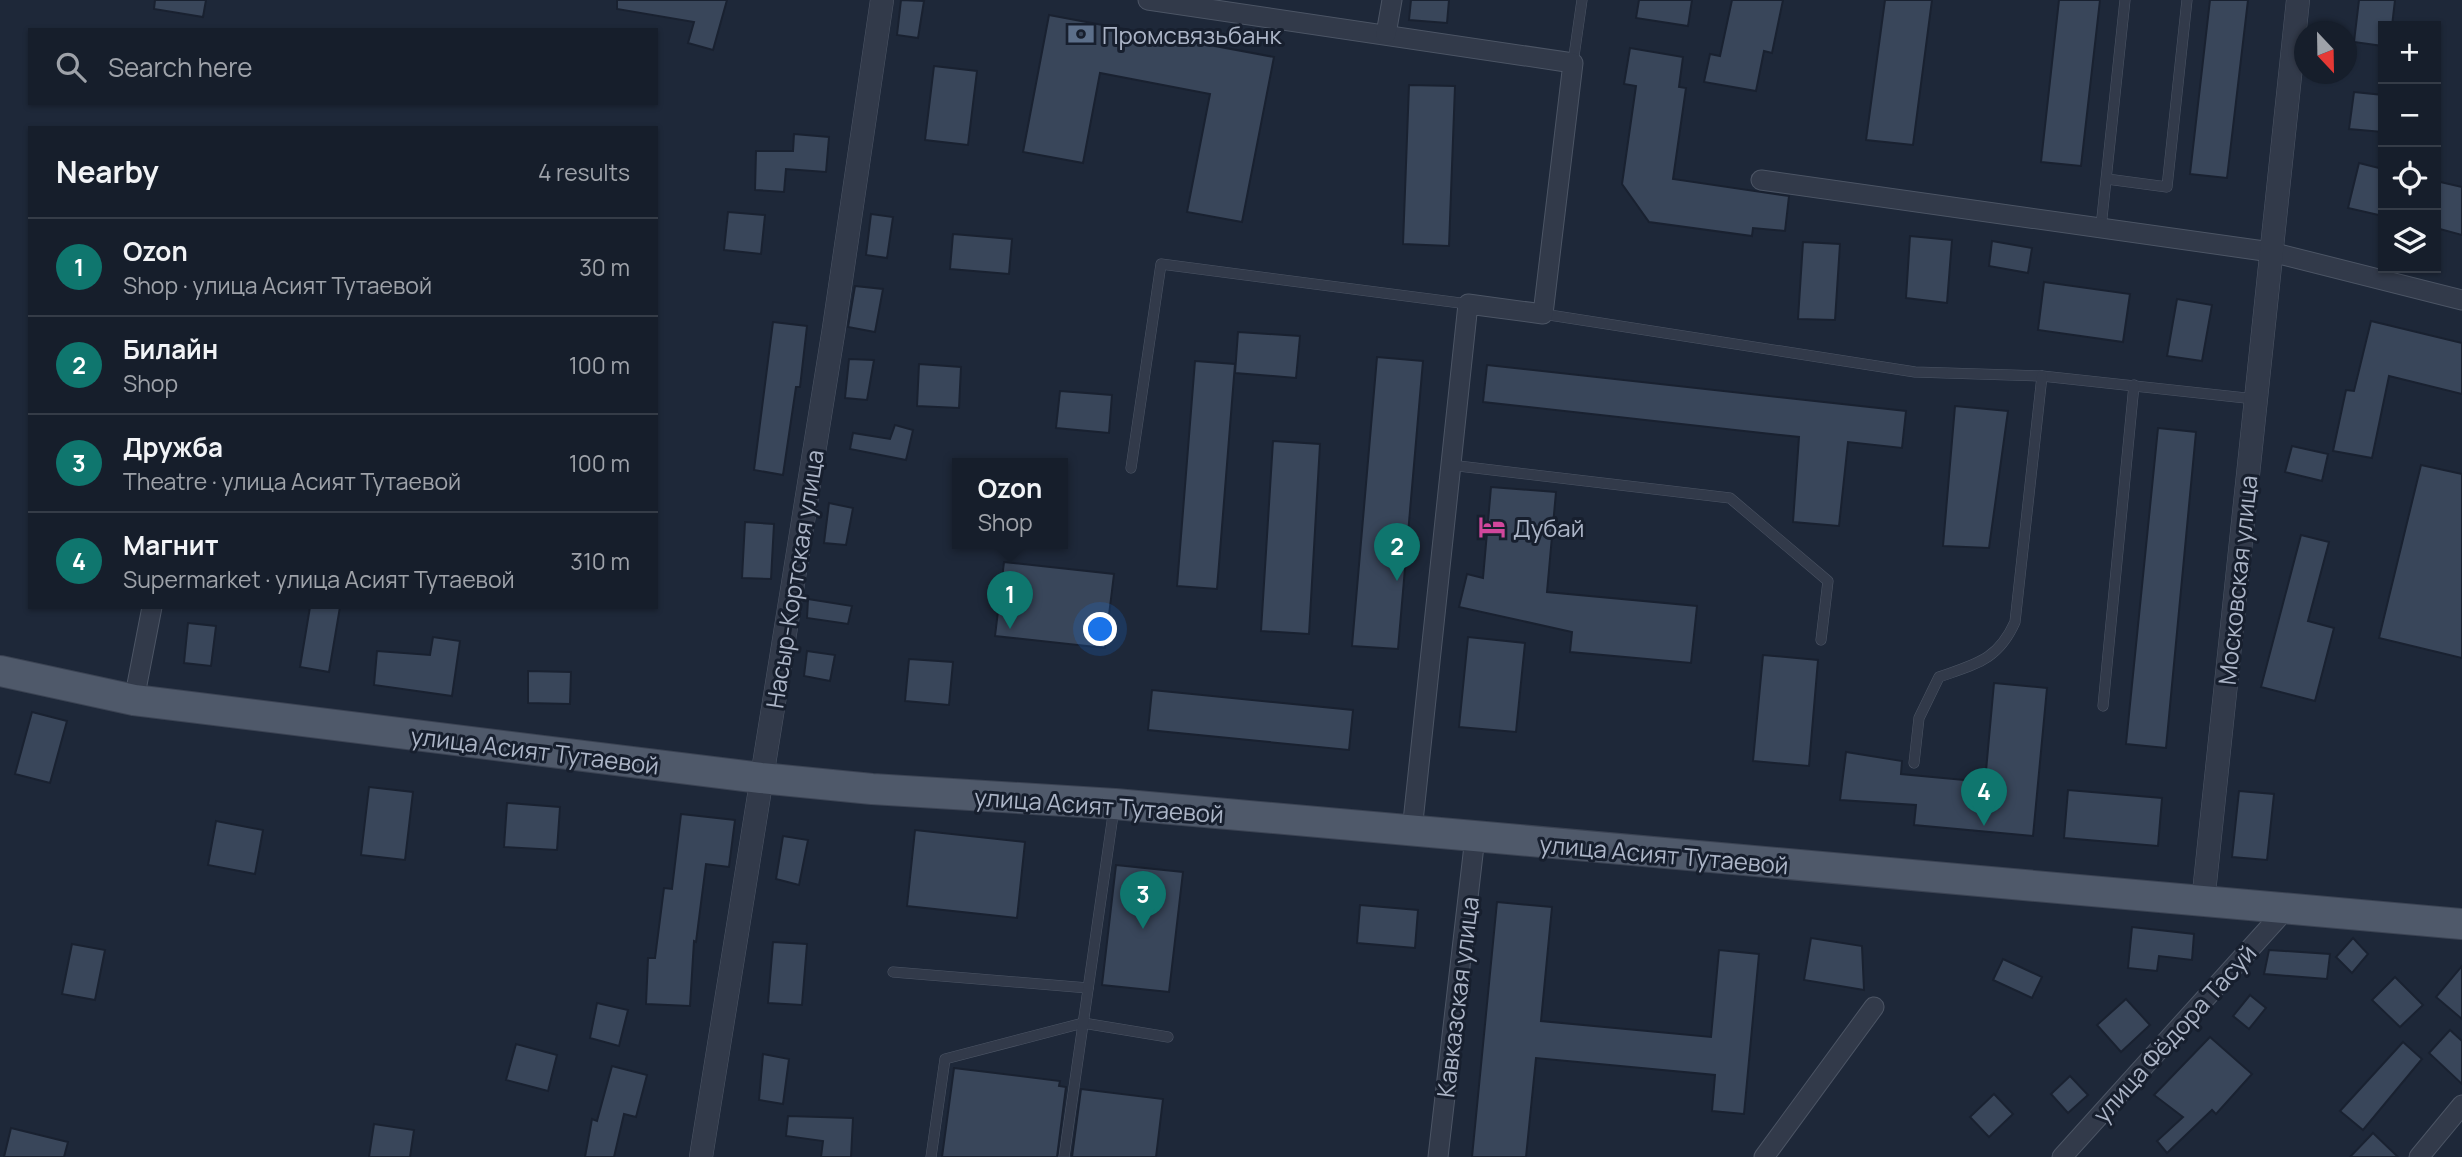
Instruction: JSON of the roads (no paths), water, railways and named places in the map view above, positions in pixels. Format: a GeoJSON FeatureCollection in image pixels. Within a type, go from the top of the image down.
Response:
{"type":"FeatureCollection","features":[{"type":"Feature","properties":{"kind":"main road","name":"улица Асият Тутаевой"},"geometry":{"type":"LineString","coordinates":[[0,671],[134,700],[761,778],[872,789],[1115,804],[2203,902]]}},
{"type":"Feature","properties":{"kind":"main road"},"geometry":{"type":"LineString","coordinates":[[2203,902],[2462,924]]}},
{"type":"Feature","properties":{"kind":"street","name":"Насыр-Кортская улица"},"geometry":{"type":"LineString","coordinates":[[701,1157],[834,328],[882,0]]}},
{"type":"Feature","properties":{"kind":"street"},"geometry":{"type":"LineString","coordinates":[[1148,0],[1573,63],[1543,314],[1468,304],[1412,831]]}},
{"type":"Feature","properties":{"kind":"street"},"geometry":{"type":"LineString","coordinates":[[1386,34],[1392,0]]}},
{"type":"Feature","properties":{"kind":"street","name":"Московская улица"},"geometry":{"type":"LineString","coordinates":[[2203,902],[2298,0]]}},
{"type":"Feature","properties":{"kind":"street"},"geometry":{"type":"LineString","coordinates":[[1761,180],[2271,252],[2462,300]]}},
{"type":"Feature","properties":{"kind":"street"},"geometry":{"type":"LineString","coordinates":[[134,700],[152,609]]}},
{"type":"Feature","properties":{"kind":"street","name":"Кавказская улица"},"geometry":{"type":"LineString","coordinates":[[1438,1157],[1475,837]]}},
{"type":"Feature","properties":{"kind":"street","name":"улица Фёдора Тасуй"},"geometry":{"type":"LineString","coordinates":[[2062,1157],[2286,909]]}},
{"type":"Feature","properties":{"kind":"street"},"geometry":{"type":"LineString","coordinates":[[1764,1157],[1874,1007]]}},
{"type":"Feature","properties":{"kind":"street"},"geometry":{"type":"LineString","coordinates":[[2418,1157],[2462,1105]]}},
{"type":"Feature","properties":{"kind":"lane"},"geometry":{"type":"LineString","coordinates":[[1573,63],[1582,0]]}},
{"type":"Feature","properties":{"kind":"lane"},"geometry":{"type":"LineString","coordinates":[[2101,227],[2125,0]]}},
{"type":"Feature","properties":{"kind":"lane"},"geometry":{"type":"LineString","coordinates":[[2107,179],[2167,187],[2188,0]]}},
{"type":"Feature","properties":{"kind":"lane"},"geometry":{"type":"LineString","coordinates":[[1131,468],[1161,264],[1468,304]]}},
{"type":"Feature","properties":{"kind":"lane"},"geometry":{"type":"LineString","coordinates":[[1543,314],[1915,372],[2042,376],[2256,399]]}},
{"type":"Feature","properties":{"kind":"lane"},"geometry":{"type":"LineString","coordinates":[[1914,763],[1919,718],[1939,677],[1985,659],[2005,644],[2015,622],[2042,376]]}},
{"type":"Feature","properties":{"kind":"lane"},"geometry":{"type":"LineString","coordinates":[[2103,706],[2133,385]]}},
{"type":"Feature","properties":{"kind":"lane"},"geometry":{"type":"LineString","coordinates":[[1450,465],[1730,498],[1828,581],[1821,640]]}},
{"type":"Feature","properties":{"kind":"lane"},"geometry":{"type":"LineString","coordinates":[[1064,1157],[1115,804]]}},
{"type":"Feature","properties":{"kind":"lane"},"geometry":{"type":"LineString","coordinates":[[894,972],[1088,988]]}},
{"type":"Feature","properties":{"kind":"lane"},"geometry":{"type":"LineString","coordinates":[[930,1157],[945,1059],[1083,1023],[1168,1037]]}},
{"type":"Feature","properties":{"kind":"place","name":"Промсвязьбанк"},"geometry":{"type":"Point","coordinates":[1081,34]}},
{"type":"Feature","properties":{"kind":"place","name":"Дубай"},"geometry":{"type":"Point","coordinates":[1492,527]}},
{"type":"Feature","properties":{"kind":"place","name":"Билайн"},"geometry":{"type":"Point","coordinates":[1397,581]}},
{"type":"Feature","properties":{"kind":"place","name":"Ozon"},"geometry":{"type":"Point","coordinates":[1010,629]}},
{"type":"Feature","properties":{"kind":"place","name":"Магнит"},"geometry":{"type":"Point","coordinates":[1984,826]}},
{"type":"Feature","properties":{"kind":"place","name":"Дружба"},"geometry":{"type":"Point","coordinates":[1143,929]}}]}
